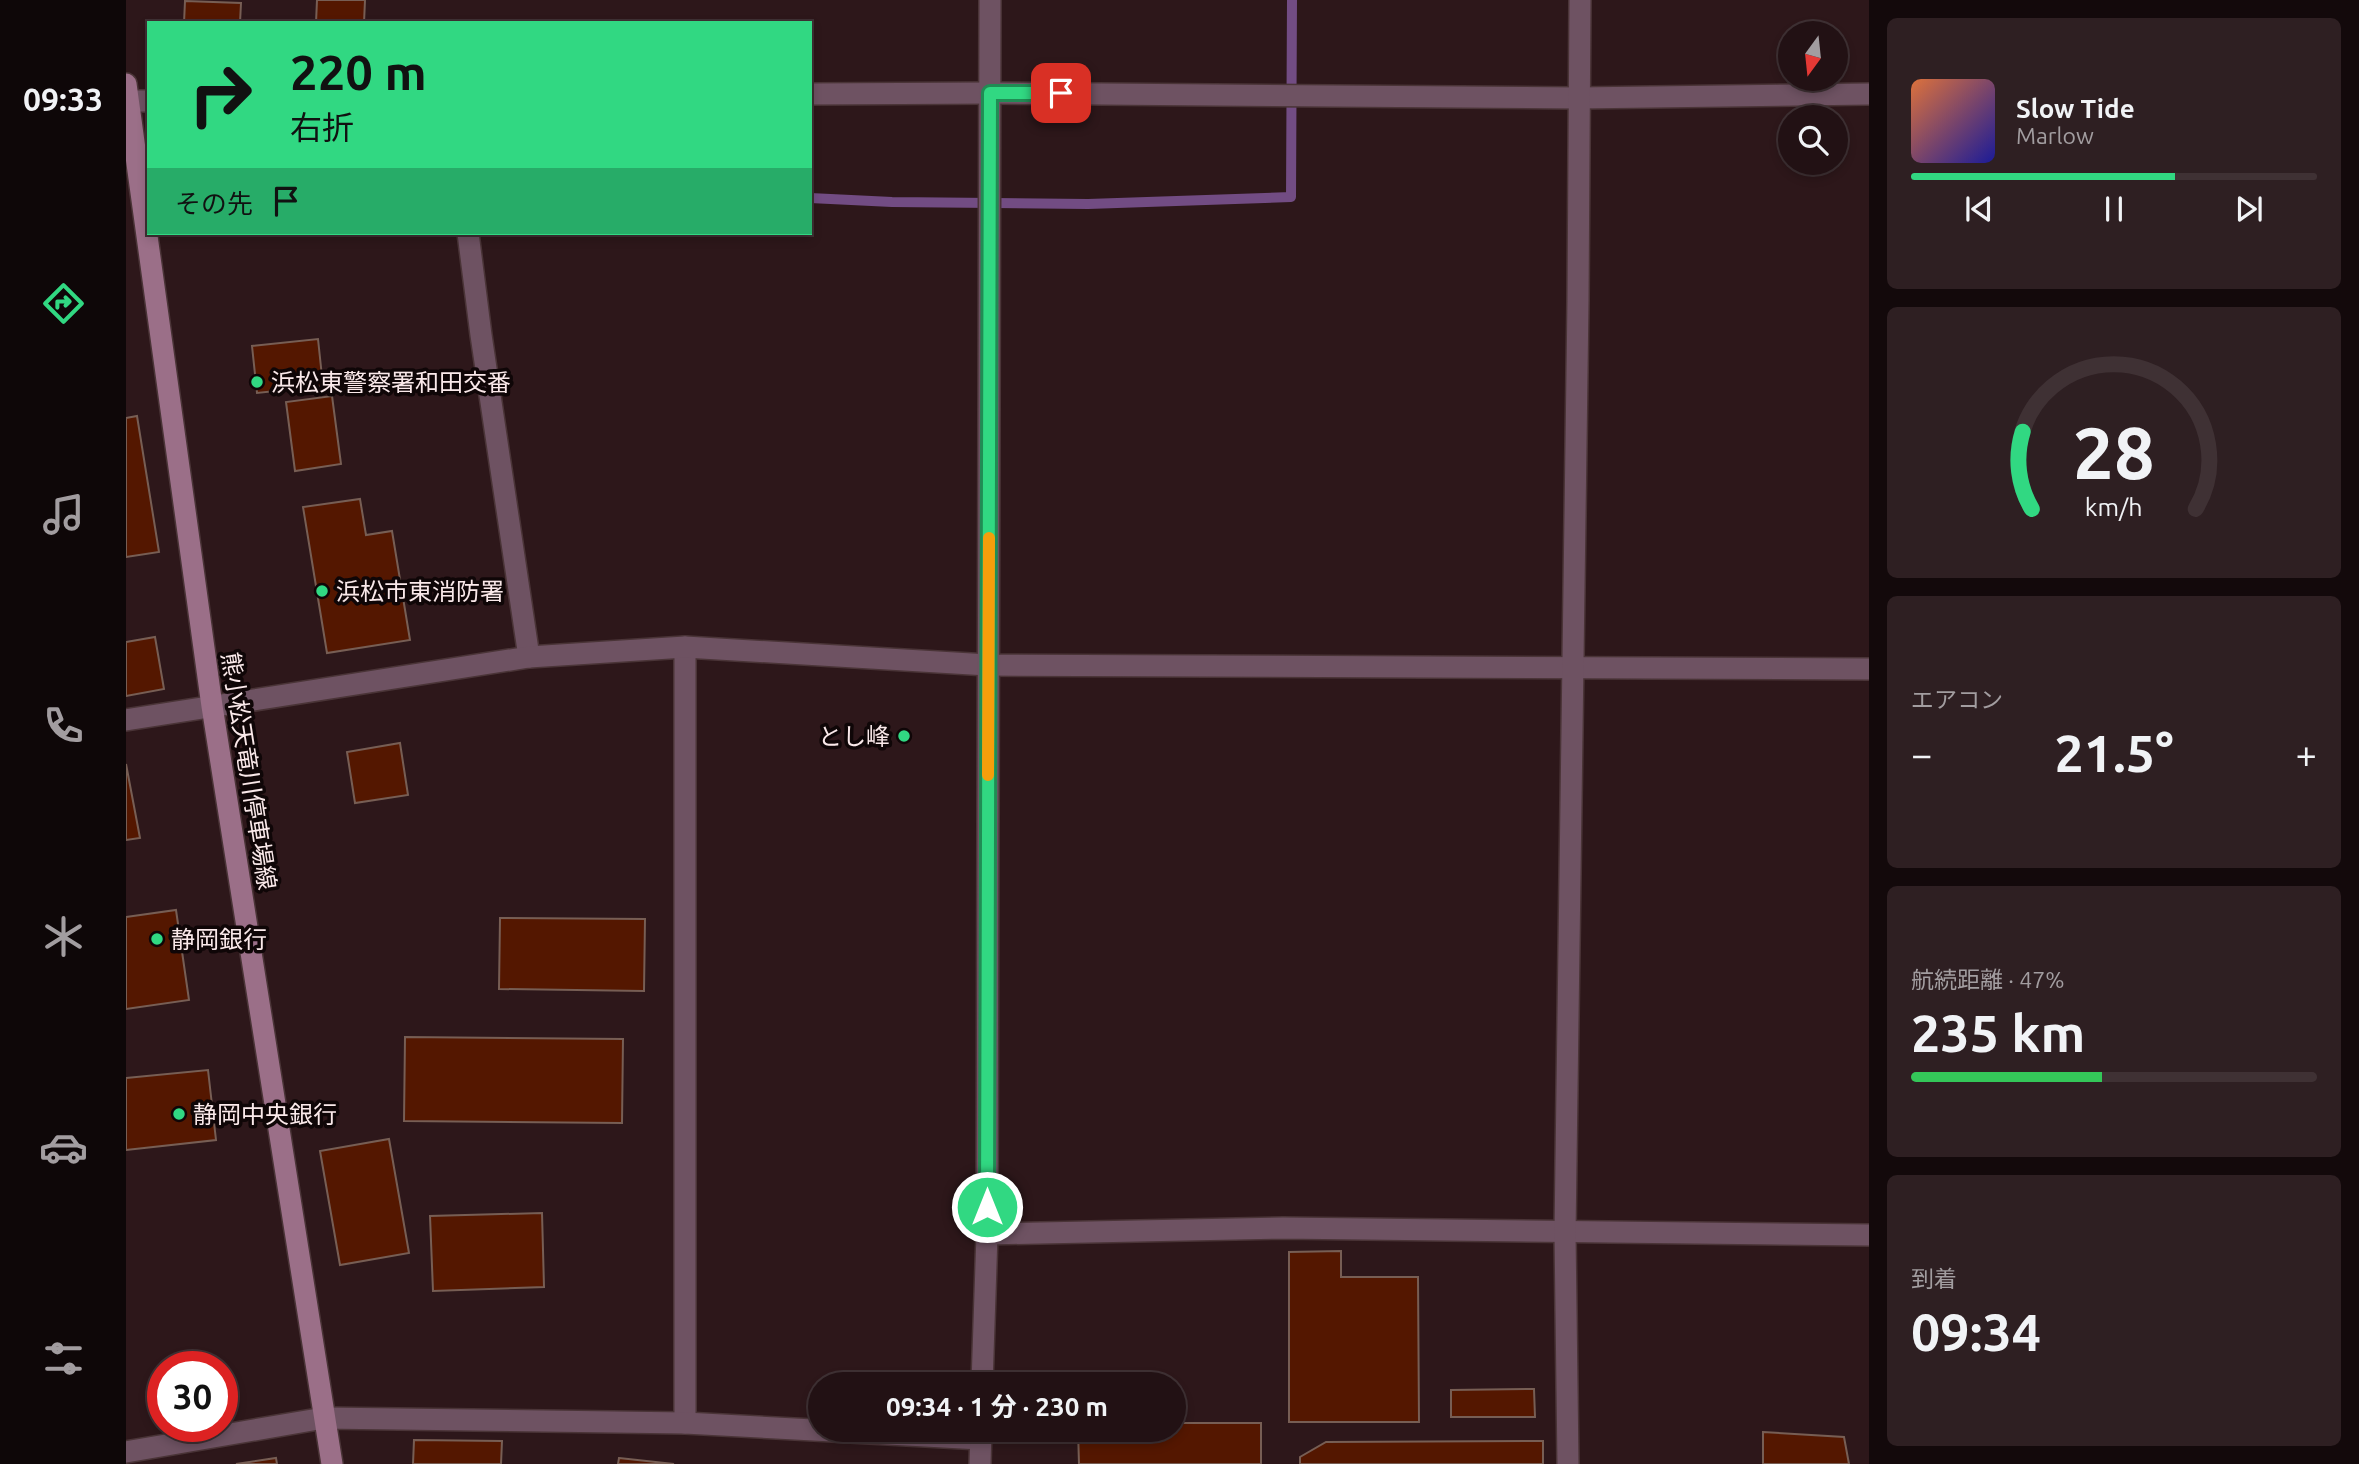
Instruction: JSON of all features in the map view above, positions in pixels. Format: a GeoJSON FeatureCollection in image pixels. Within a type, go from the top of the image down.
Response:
{"type":"FeatureCollection","features":[{"type":"Feature","properties":{"kind":"main road","name":"熊小松天竜川停車場線"},"geometry":{"type":"LineString","coordinates":[[134,95],[147,197]]}},
{"type":"Feature","properties":{"kind":"main road","name":"熊小松天竜川停車場線"},"geometry":{"type":"LineString","coordinates":[[152,235],[212,706],[332,1464]]}},
{"type":"Feature","properties":{"kind":"street"},"geometry":{"type":"LineString","coordinates":[[982,1372],[987,1234],[990,0]]}},
{"type":"Feature","properties":{"kind":"street"},"geometry":{"type":"LineString","coordinates":[[1568,1464],[1565,1233],[1580,0]]}},
{"type":"Feature","properties":{"kind":"street"},"geometry":{"type":"LineString","coordinates":[[812,94],[990,93],[1578,99],[1869,94]]}},
{"type":"Feature","properties":{"kind":"street"},"geometry":{"type":"LineString","coordinates":[[468,235],[529,657]]}},
{"type":"Feature","properties":{"kind":"street"},"geometry":{"type":"LineString","coordinates":[[685,647],[685,1423]]}},
{"type":"Feature","properties":{"kind":"street"},"geometry":{"type":"LineString","coordinates":[[126,720],[529,657],[685,647],[988,665],[1869,669]]}},
{"type":"Feature","properties":{"kind":"street"},"geometry":{"type":"LineString","coordinates":[[987,1234],[1283,1228],[1869,1235]]}},
{"type":"Feature","properties":{"kind":"street"},"geometry":{"type":"LineString","coordinates":[[126,1452],[324,1418],[685,1423],[808,1428]]}},
{"type":"Feature","properties":{"kind":"street"},"geometry":{"type":"LineString","coordinates":[[980,1464],[981,1442]]}},
{"type":"Feature","properties":{"kind":"building"},"geometry":{"type":"Polygon","coordinates":[[[317,0],[365,0],[364,21],[316,21],[317,0]]]}},
{"type":"Feature","properties":{"kind":"building"},"geometry":{"type":"Polygon","coordinates":[[[185,1],[241,3],[240,21],[184,21],[185,1]]]}},
{"type":"Feature","properties":{"kind":"building"},"geometry":{"type":"Polygon","coordinates":[[[318,339],[323,386],[257,393],[252,346],[318,339]]]}},
{"type":"Feature","properties":{"kind":"building"},"geometry":{"type":"Polygon","coordinates":[[[332,396],[341,464],[295,471],[286,402],[332,396]]]}},
{"type":"Feature","properties":{"kind":"building"},"geometry":{"type":"Polygon","coordinates":[[[137,416],[159,552],[126,557],[126,418],[137,416]]]}},
{"type":"Feature","properties":{"kind":"building"},"geometry":{"type":"Polygon","coordinates":[[[360,499],[366,535],[392,531],[410,640],[327,653],[303,507],[360,499]]]}},
{"type":"Feature","properties":{"kind":"building"},"geometry":{"type":"Polygon","coordinates":[[[155,637],[164,689],[126,696],[126,642],[155,637]]]}},
{"type":"Feature","properties":{"kind":"building"},"geometry":{"type":"Polygon","coordinates":[[[400,743],[408,795],[355,803],[347,752],[400,743]]]}},
{"type":"Feature","properties":{"kind":"building"},"geometry":{"type":"Polygon","coordinates":[[[126,764],[140,838],[126,840],[126,764]]]}},
{"type":"Feature","properties":{"kind":"building"},"geometry":{"type":"Polygon","coordinates":[[[176,910],[189,1000],[126,1009],[126,917],[176,910]]]}},
{"type":"Feature","properties":{"kind":"building"},"geometry":{"type":"Polygon","coordinates":[[[500,918],[645,919],[644,991],[499,989],[500,918]]]}},
{"type":"Feature","properties":{"kind":"building"},"geometry":{"type":"Polygon","coordinates":[[[405,1037],[623,1039],[622,1123],[404,1121],[405,1037]]]}},
{"type":"Feature","properties":{"kind":"building"},"geometry":{"type":"Polygon","coordinates":[[[208,1070],[216,1140],[126,1150],[126,1078],[208,1070]]]}},
{"type":"Feature","properties":{"kind":"building"},"geometry":{"type":"Polygon","coordinates":[[[389,1139],[409,1253],[340,1265],[320,1151],[389,1139]]]}},
{"type":"Feature","properties":{"kind":"building"},"geometry":{"type":"Polygon","coordinates":[[[542,1213],[544,1287],[433,1291],[430,1216],[542,1213]]]}},
{"type":"Feature","properties":{"kind":"building"},"geometry":{"type":"Polygon","coordinates":[[[1341,1251],[1341,1277],[1418,1277],[1419,1422],[1289,1422],[1289,1252],[1341,1251]]]}},
{"type":"Feature","properties":{"kind":"building"},"geometry":{"type":"Polygon","coordinates":[[[1534,1389],[1535,1417],[1451,1417],[1451,1390],[1534,1389]]]}},
{"type":"Feature","properties":{"kind":"building"},"geometry":{"type":"Polygon","coordinates":[[[1186,1423],[1261,1423],[1261,1464],[1079,1464],[1078,1442],[1186,1442],[1186,1423]]]}},
{"type":"Feature","properties":{"kind":"building"},"geometry":{"type":"Polygon","coordinates":[[[1763,1432],[1844,1437],[1849,1464],[1763,1464],[1763,1432]]]}},
{"type":"Feature","properties":{"kind":"building"},"geometry":{"type":"Polygon","coordinates":[[[414,1440],[502,1441],[501,1464],[413,1464],[414,1440]]]}},
{"type":"Feature","properties":{"kind":"building"},"geometry":{"type":"Polygon","coordinates":[[[1543,1441],[1543,1464],[1300,1464],[1300,1457],[1326,1442],[1543,1441]]]}},
{"type":"Feature","properties":{"kind":"building"},"geometry":{"type":"Polygon","coordinates":[[[276,1458],[277,1464],[236,1464],[276,1458]]]}},
{"type":"Feature","properties":{"kind":"building"},"geometry":{"type":"Polygon","coordinates":[[[619,1458],[674,1464],[618,1464],[619,1458]]]}},
{"type":"Feature","properties":{"kind":"waterway"},"geometry":{"type":"LineString","coordinates":[[812,198],[892,202],[1088,204],[1291,197],[1292,0]]}},
{"type":"Feature","properties":{"kind":"slow traffic"},"geometry":{"type":"LineString","coordinates":[[988,775],[989,538]]}},
{"type":"Feature","properties":{"kind":"place","name":"浜松東警察署和田交番"},"geometry":{"type":"Point","coordinates":[257,382]}},
{"type":"Feature","properties":{"kind":"place","name":"浜松市東消防署"},"geometry":{"type":"Point","coordinates":[322,591]}},
{"type":"Feature","properties":{"kind":"place","name":"とし峰"},"geometry":{"type":"Point","coordinates":[904,736]}},
{"type":"Feature","properties":{"kind":"place","name":"静岡銀行"},"geometry":{"type":"Point","coordinates":[157,939]}},
{"type":"Feature","properties":{"kind":"place","name":"静岡中央銀行"},"geometry":{"type":"Point","coordinates":[179,1114]}},
{"type":"Feature","properties":{"kind":"route"},"geometry":{"type":"LineString","coordinates":[[987,1207],[990,93],[1061,93]]}}]}
